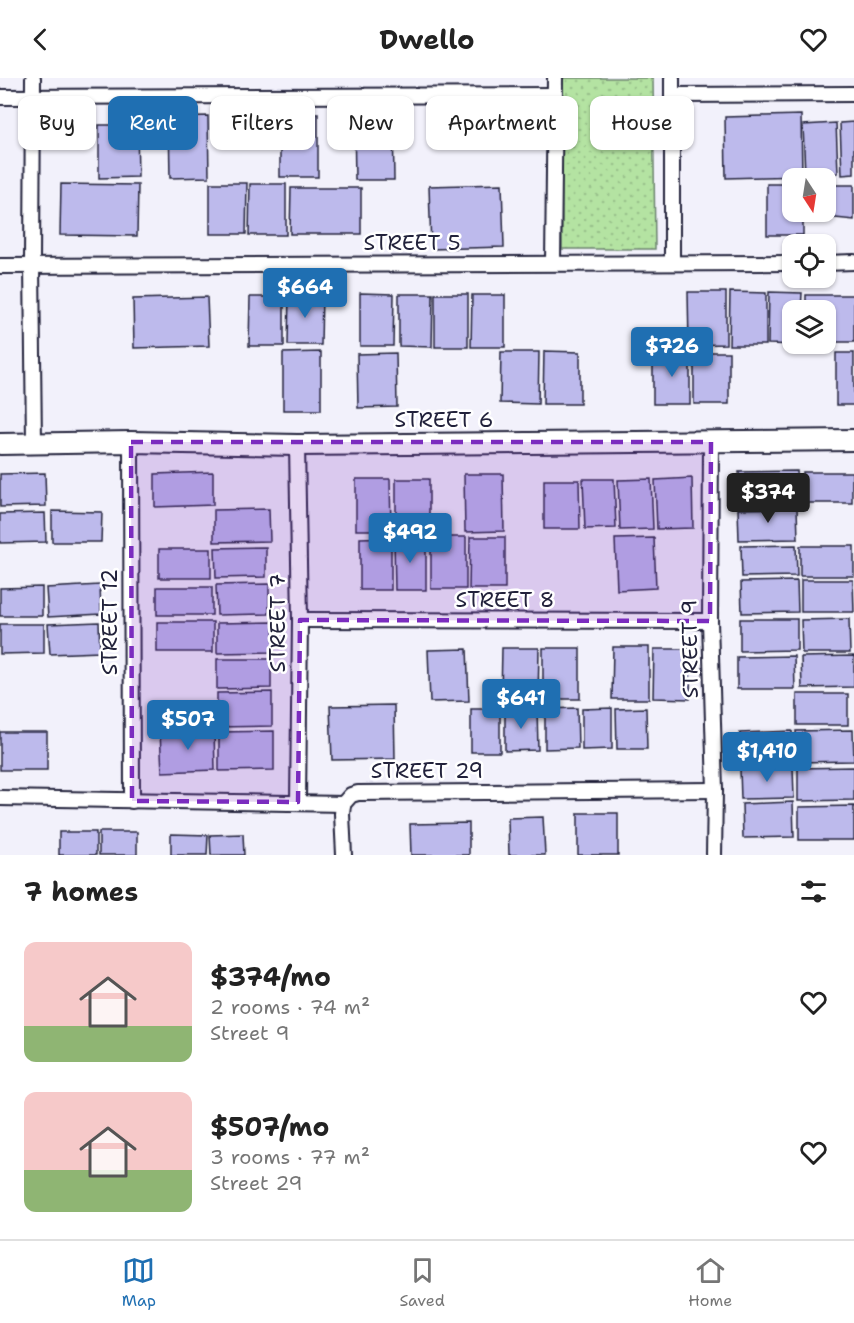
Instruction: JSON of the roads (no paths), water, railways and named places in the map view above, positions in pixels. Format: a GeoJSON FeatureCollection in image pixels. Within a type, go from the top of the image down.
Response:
{"type":"FeatureCollection","features":[{"type":"Feature","properties":{"kind":"street"},"geometry":{"type":"LineString","coordinates":[[33,78],[33,96]]}},
{"type":"Feature","properties":{"kind":"street"},"geometry":{"type":"LineString","coordinates":[[553,263],[555,78]]}},
{"type":"Feature","properties":{"kind":"street"},"geometry":{"type":"LineString","coordinates":[[672,78],[672,263]]}},
{"type":"Feature","properties":{"kind":"street"},"geometry":{"type":"LineString","coordinates":[[672,95],[854,94]]}},
{"type":"Feature","properties":{"kind":"street"},"geometry":{"type":"LineString","coordinates":[[96,97],[555,95]]}},
{"type":"Feature","properties":{"kind":"street"},"geometry":{"type":"LineString","coordinates":[[0,97],[18,97]]}},
{"type":"Feature","properties":{"kind":"street"},"geometry":{"type":"LineString","coordinates":[[33,150],[34,443]]}},
{"type":"Feature","properties":{"kind":"street"},"geometry":{"type":"LineString","coordinates":[[836,262],[854,262]]}},
{"type":"Feature","properties":{"kind":"street","name":"STREET 5"},"geometry":{"type":"LineString","coordinates":[[0,266],[782,263]]}},
{"type":"Feature","properties":{"kind":"street","name":"STREET 6"},"geometry":{"type":"LineString","coordinates":[[0,444],[131,442],[297,445],[854,440]]}},
{"type":"Feature","properties":{"kind":"street","name":"STREET 12"},"geometry":{"type":"LineString","coordinates":[[131,442],[132,801]]}},
{"type":"Feature","properties":{"kind":"street","name":"STREET 9"},"geometry":{"type":"LineString","coordinates":[[711,442],[710,621],[715,790],[714,855]]}},
{"type":"Feature","properties":{"kind":"street","name":"STREET 7"},"geometry":{"type":"LineString","coordinates":[[297,445],[300,620],[298,802]]}},
{"type":"Feature","properties":{"kind":"street","name":"STREET 8"},"geometry":{"type":"LineString","coordinates":[[300,620],[710,621]]}},
{"type":"Feature","properties":{"kind":"street","name":"STREET 29"},"geometry":{"type":"LineString","coordinates":[[0,798],[343,804],[351,795],[358,792],[715,790]]}},
{"type":"Feature","properties":{"kind":"street"},"geometry":{"type":"LineString","coordinates":[[343,804],[344,855]]}}]}
